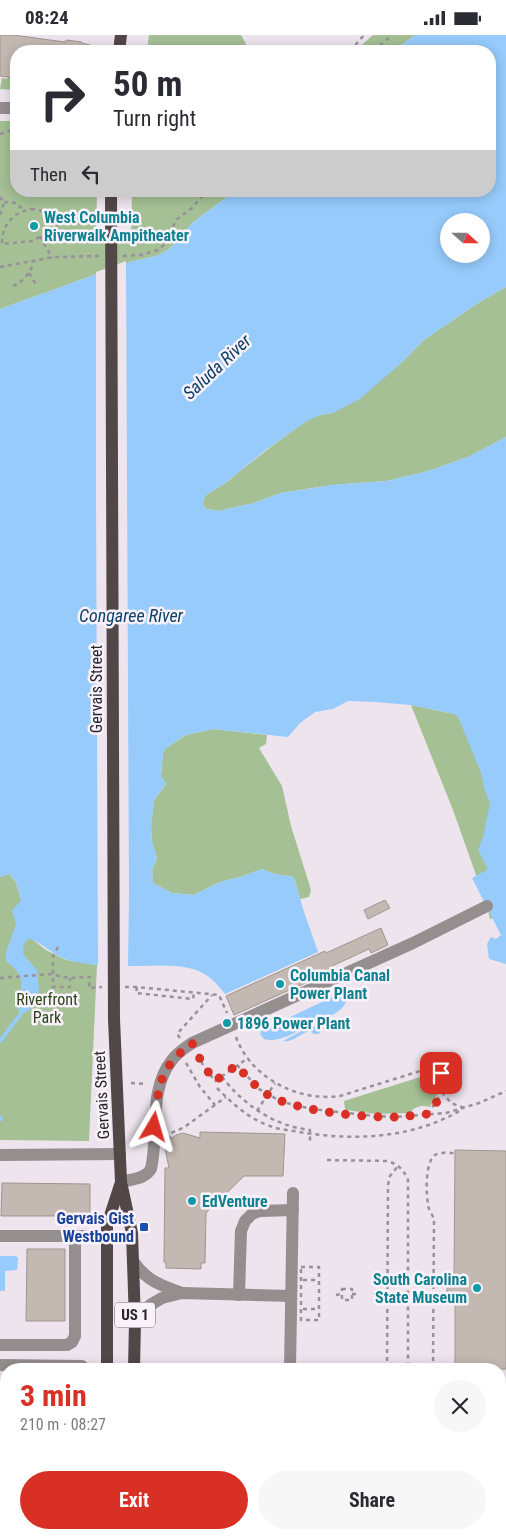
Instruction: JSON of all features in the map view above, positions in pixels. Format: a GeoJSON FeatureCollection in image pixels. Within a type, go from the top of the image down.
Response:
{"type":"FeatureCollection","features":[{"type":"Feature","properties":{"kind":"main road","name":"Gervais Street"},"geometry":{"type":"LineString","coordinates":[[111,197],[114,1019],[121,1182],[132,1233],[135,1321],[134,1363]]}},
{"type":"Feature","properties":{"kind":"main road","name":"Gervais Street"},"geometry":{"type":"LineString","coordinates":[[107,1363],[107,1225],[121,1182]]}},
{"type":"Feature","properties":{"kind":"street"},"geometry":{"type":"LineString","coordinates":[[121,1182],[144,1177],[152,1169],[154,1127],[162,1077],[171,1061],[192,1043],[340,977],[488,906]]}},
{"type":"Feature","properties":{"kind":"street"},"geometry":{"type":"LineString","coordinates":[[0,1155],[120,1154]]}},
{"type":"Feature","properties":{"kind":"street"},"geometry":{"type":"LineString","coordinates":[[290,1363],[293,1193]]}},
{"type":"Feature","properties":{"kind":"street"},"geometry":{"type":"LineString","coordinates":[[239,1295],[241,1231],[245,1221],[252,1214],[260,1211],[292,1210]]}},
{"type":"Feature","properties":{"kind":"street"},"geometry":{"type":"LineString","coordinates":[[0,1236],[80,1236],[75,1336],[72,1342],[67,1345],[0,1345]]}},
{"type":"Feature","properties":{"kind":"street"},"geometry":{"type":"LineString","coordinates":[[133,1261],[146,1277],[158,1284],[182,1293],[291,1296]]}},
{"type":"Feature","properties":{"kind":"street"},"geometry":{"type":"LineString","coordinates":[[135,1321],[150,1305],[182,1293]]}},
{"type":"Feature","properties":{"kind":"path"},"geometry":{"type":"LineString","coordinates":[[355,45],[364,35]]}},
{"type":"Feature","properties":{"kind":"path"},"geometry":{"type":"LineString","coordinates":[[381,45],[392,35]]}},
{"type":"Feature","properties":{"kind":"path"},"geometry":{"type":"LineString","coordinates":[[0,197],[4,202],[18,203],[23,211]]}},
{"type":"Feature","properties":{"kind":"path"},"geometry":{"type":"LineString","coordinates":[[0,215],[4,202]]}},
{"type":"Feature","properties":{"kind":"path"},"geometry":{"type":"LineString","coordinates":[[36,209],[49,215],[59,224],[33,241],[2,244],[4,228],[11,218],[23,211],[36,209]]}},
{"type":"Feature","properties":{"kind":"path"},"geometry":{"type":"LineString","coordinates":[[0,227],[4,228]]}},
{"type":"Feature","properties":{"kind":"path"},"geometry":{"type":"LineString","coordinates":[[40,236],[52,258]]}},
{"type":"Feature","properties":{"kind":"path"},"geometry":{"type":"LineString","coordinates":[[14,287],[29,273],[34,261]]}},
{"type":"Feature","properties":{"kind":"path"},"geometry":{"type":"LineString","coordinates":[[29,273],[37,286]]}},
{"type":"Feature","properties":{"kind":"path"},"geometry":{"type":"LineString","coordinates":[[58,947],[53,956],[53,987],[70,987],[70,978]]}},
{"type":"Feature","properties":{"kind":"path"},"geometry":{"type":"LineString","coordinates":[[137,987],[136,993],[193,999],[194,993]]}},
{"type":"Feature","properties":{"kind":"path"},"geometry":{"type":"LineString","coordinates":[[179,1031],[212,995]]}},
{"type":"Feature","properties":{"kind":"path"},"geometry":{"type":"LineString","coordinates":[[235,1024],[239,1044],[259,1071],[275,1083],[296,1092],[330,1097],[350,1093],[433,1067]]}},
{"type":"Feature","properties":{"kind":"path"},"geometry":{"type":"LineString","coordinates":[[192,1043],[203,1065],[215,1081],[248,1058]]}},
{"type":"Feature","properties":{"kind":"path"},"geometry":{"type":"LineString","coordinates":[[237,1065],[252,1083],[268,1095],[295,1105],[396,1117],[446,1113],[465,1108]]}},
{"type":"Feature","properties":{"kind":"path"},"geometry":{"type":"LineString","coordinates":[[191,1071],[200,1087],[215,1105]]}},
{"type":"Feature","properties":{"kind":"path"},"geometry":{"type":"LineString","coordinates":[[441,1073],[442,1092],[456,1106],[465,1108]]}},
{"type":"Feature","properties":{"kind":"path"},"geometry":{"type":"LineString","coordinates":[[222,1077],[239,1097],[257,1111],[278,1121],[310,1130],[310,1143]]}},
{"type":"Feature","properties":{"kind":"path"},"geometry":{"type":"LineString","coordinates":[[257,1111],[275,1083]]}},
{"type":"Feature","properties":{"kind":"path"},"geometry":{"type":"LineString","coordinates":[[217,1088],[248,1115],[272,1127],[310,1134],[354,1138],[403,1132],[442,1120],[506,1091]]}},
{"type":"Feature","properties":{"kind":"path"},"geometry":{"type":"LineString","coordinates":[[428,1114],[442,1092]]}},
{"type":"Feature","properties":{"kind":"path"},"geometry":{"type":"LineString","coordinates":[[168,1145],[171,1133],[183,1128],[226,1097]]}},
{"type":"Feature","properties":{"kind":"path"},"geometry":{"type":"LineString","coordinates":[[433,1363],[434,1219],[428,1206],[428,1166],[436,1155],[454,1153]]}},
{"type":"Feature","properties":{"kind":"path"},"geometry":{"type":"LineString","coordinates":[[327,1160],[384,1160],[398,1166],[405,1173],[409,1187],[408,1363]]}},
{"type":"Feature","properties":{"kind":"path"},"geometry":{"type":"LineString","coordinates":[[387,1363],[388,1182],[391,1174],[398,1166]]}},
{"type":"Feature","properties":{"kind":"path"},"geometry":{"type":"LineString","coordinates":[[301,1267],[319,1267],[319,1280],[319,1320],[301,1320],[301,1267]]}},
{"type":"Feature","properties":{"kind":"path"},"geometry":{"type":"LineString","coordinates":[[301,1280],[319,1280]]}},
{"type":"Feature","properties":{"kind":"path"},"geometry":{"type":"LineString","coordinates":[[342,1289],[352,1289],[352,1294],[352,1300],[342,1300],[342,1289]]}},
{"type":"Feature","properties":{"kind":"path"},"geometry":{"type":"LineString","coordinates":[[373,1294],[408,1293]]}},
{"type":"Feature","properties":{"kind":"path"},"geometry":{"type":"LineString","coordinates":[[434,1294],[447,1293]]}},
{"type":"Feature","properties":{"kind":"path"},"geometry":{"type":"LineString","coordinates":[[352,1294],[359,1294]]}},
{"type":"Feature","properties":{"kind":"path"},"geometry":{"type":"LineString","coordinates":[[336,1295],[342,1295]]}},
{"type":"Feature","properties":{"kind":"path"},"geometry":{"type":"LineString","coordinates":[[301,1309],[319,1309]]}},
{"type":"Feature","properties":{"kind":"green space"},"geometry":{"type":"Polygon","coordinates":[[[149,35],[241,35],[247,45],[148,45],[149,35]]]}},
{"type":"Feature","properties":{"kind":"green space"},"geometry":{"type":"Polygon","coordinates":[[[373,35],[415,35],[402,45],[362,45],[373,35]]]}},
{"type":"Feature","properties":{"kind":"green space"},"geometry":{"type":"Polygon","coordinates":[[[10,77],[10,90],[0,89],[2,78],[10,77]]]}},
{"type":"Feature","properties":{"kind":"green space"},"geometry":{"type":"Polygon","coordinates":[[[0,121],[10,121],[10,197],[97,197],[96,242],[131,241],[132,197],[227,197],[192,223],[168,250],[156,256],[130,262],[0,309],[0,121]]]}},
{"type":"Feature","properties":{"kind":"green space"},"geometry":{"type":"Polygon","coordinates":[[[506,287],[506,437],[468,457],[425,472],[387,481],[332,485],[281,493],[254,503],[219,511],[207,509],[202,504],[206,495],[224,484],[307,420],[333,413],[400,364],[424,340],[478,303],[506,287]]]}},
{"type":"Feature","properties":{"kind":"green space"},"geometry":{"type":"Polygon","coordinates":[[[491,689],[506,914],[490,919],[453,810],[411,705],[454,714],[491,689]]]}},
{"type":"Feature","properties":{"kind":"green space"},"geometry":{"type":"Polygon","coordinates":[[[213,729],[267,735],[266,744],[259,748],[282,786],[291,826],[311,890],[309,897],[300,899],[294,877],[275,874],[262,869],[220,882],[194,895],[172,893],[153,883],[152,870],[157,859],[152,842],[151,827],[154,800],[166,784],[161,776],[163,753],[166,748],[186,735],[213,729]]]}},
{"type":"Feature","properties":{"kind":"green space","name":"Riverfront Park"},"geometry":{"type":"Polygon","coordinates":[[[9,874],[16,882],[32,939],[46,950],[66,960],[97,965],[89,1141],[0,1140],[0,877],[9,874]]]}},
{"type":"Feature","properties":{"kind":"green space"},"geometry":{"type":"Polygon","coordinates":[[[433,1073],[438,1093],[430,1107],[419,1107],[410,1113],[377,1114],[345,1110],[344,1101],[433,1073]]]}},
{"type":"Feature","properties":{"kind":"water","name":"Congaree River"},"geometry":{"type":"Polygon","coordinates":[[[415,35],[506,35],[506,287],[478,303],[424,340],[360,399],[333,413],[320,415],[307,421],[267,449],[224,484],[206,495],[202,504],[207,509],[219,511],[254,503],[281,493],[332,485],[387,481],[425,472],[468,457],[506,437],[506,964],[489,959],[487,944],[491,937],[496,939],[501,935],[472,878],[488,869],[478,850],[483,837],[490,803],[481,773],[458,717],[454,714],[411,705],[348,701],[333,709],[315,712],[300,723],[288,737],[213,729],[186,735],[166,748],[163,753],[161,776],[166,784],[154,800],[151,827],[152,842],[157,859],[152,870],[153,883],[172,893],[194,895],[220,882],[262,869],[275,874],[294,877],[318,952],[225,994],[219,986],[203,973],[186,967],[110,966],[76,962],[63,958],[37,942],[28,939],[24,944],[23,954],[37,970],[39,988],[36,1001],[30,1010],[20,1015],[18,1000],[21,988],[20,976],[6,961],[6,952],[16,924],[12,911],[21,900],[16,882],[9,874],[0,877],[0,309],[130,262],[156,256],[168,250],[192,223],[227,197],[496,197],[496,45],[402,45],[415,35]]]}},
{"type":"Feature","properties":{"kind":"water"},"geometry":{"type":"Polygon","coordinates":[[[343,992],[347,1000],[344,1006],[333,1015],[319,1019],[286,1037],[271,1040],[264,1039],[260,1034],[261,1031],[343,992]]]}},
{"type":"Feature","properties":{"kind":"water"},"geometry":{"type":"Polygon","coordinates":[[[322,1020],[326,1021],[319,1034],[314,1034],[310,1031],[290,1041],[283,1041],[307,1028],[318,1026],[322,1020]]]}},
{"type":"Feature","properties":{"kind":"water"},"geometry":{"type":"Polygon","coordinates":[[[0,1256],[16,1256],[18,1258],[17,1270],[5,1271],[5,1291],[0,1291],[0,1256]]]}},
{"type":"Feature","properties":{"kind":"pier"},"geometry":{"type":"Polygon","coordinates":[[[126,261],[128,968],[98,967],[96,491],[96,272],[126,261]]]}},
{"type":"Feature","properties":{"kind":"building"},"geometry":{"type":"Polygon","coordinates":[[[0,35],[65,42],[66,40],[90,45],[10,45],[10,77],[0,76],[0,35]]]}},
{"type":"Feature","properties":{"kind":"building"},"geometry":{"type":"Polygon","coordinates":[[[385,900],[390,908],[368,919],[364,910],[385,900]]]}},
{"type":"Feature","properties":{"kind":"building","name":"Columbia Canal Power Plant"},"geometry":{"type":"Polygon","coordinates":[[[381,928],[388,945],[371,953],[369,949],[332,966],[334,970],[234,1015],[226,996],[381,928]]]}},
{"type":"Feature","properties":{"kind":"building"},"geometry":{"type":"Polygon","coordinates":[[[444,1057],[449,1071],[435,1075],[431,1061],[444,1057]]]}},
{"type":"Feature","properties":{"kind":"building","name":"EdVenture"},"geometry":{"type":"Polygon","coordinates":[[[200,1132],[285,1134],[283,1176],[244,1176],[206,1213],[205,1263],[201,1263],[201,1269],[166,1268],[166,1263],[164,1262],[165,1168],[169,1168],[165,1148],[169,1140],[176,1135],[183,1133],[200,1138],[200,1132]]]}},
{"type":"Feature","properties":{"kind":"building","name":"South Carolina State Museum"},"geometry":{"type":"Polygon","coordinates":[[[455,1150],[506,1151],[506,1363],[455,1363],[455,1302],[447,1302],[447,1283],[454,1283],[455,1150]]]}},
{"type":"Feature","properties":{"kind":"building"},"geometry":{"type":"Polygon","coordinates":[[[2,1183],[90,1184],[90,1216],[1,1216],[2,1183]]]}},
{"type":"Feature","properties":{"kind":"building"},"geometry":{"type":"Polygon","coordinates":[[[27,1249],[65,1249],[65,1321],[26,1321],[27,1249]]]}},
{"type":"Feature","properties":{"kind":"waterway"},"geometry":{"type":"LineString","coordinates":[[0,1041],[20,1015]]}},
{"type":"Feature","properties":{"kind":"place","name":"West Columbia Riverwalk Ampitheater"},"geometry":{"type":"Point","coordinates":[34,226]}},
{"type":"Feature","properties":{"kind":"place","name":"Columbia Canal Power Plant"},"geometry":{"type":"Point","coordinates":[280,984]}},
{"type":"Feature","properties":{"kind":"place","name":"1896 Power Plant"},"geometry":{"type":"Point","coordinates":[227,1023]}},
{"type":"Feature","properties":{"kind":"place","name":"EdVenture"},"geometry":{"type":"Point","coordinates":[192,1201]}},
{"type":"Feature","properties":{"kind":"place","name":"Gervais Gist Westbound"},"geometry":{"type":"Point","coordinates":[144,1227]}},
{"type":"Feature","properties":{"kind":"place","name":"South Carolina State Museum"},"geometry":{"type":"Point","coordinates":[477,1288]}},
{"type":"Feature","properties":{"kind":"route"},"geometry":{"type":"LineString","coordinates":[[154,1127],[162,1077],[171,1061],[192,1043],[203,1065],[215,1081],[237,1065],[252,1083],[268,1095],[282,1102],[312,1109],[396,1117],[428,1114],[442,1092],[441,1073]]}},
{"type":"Feature","properties":{"kind":"water label","name":"Saluda River"},"geometry":{"type":"Point","coordinates":[217,367]}}]}
